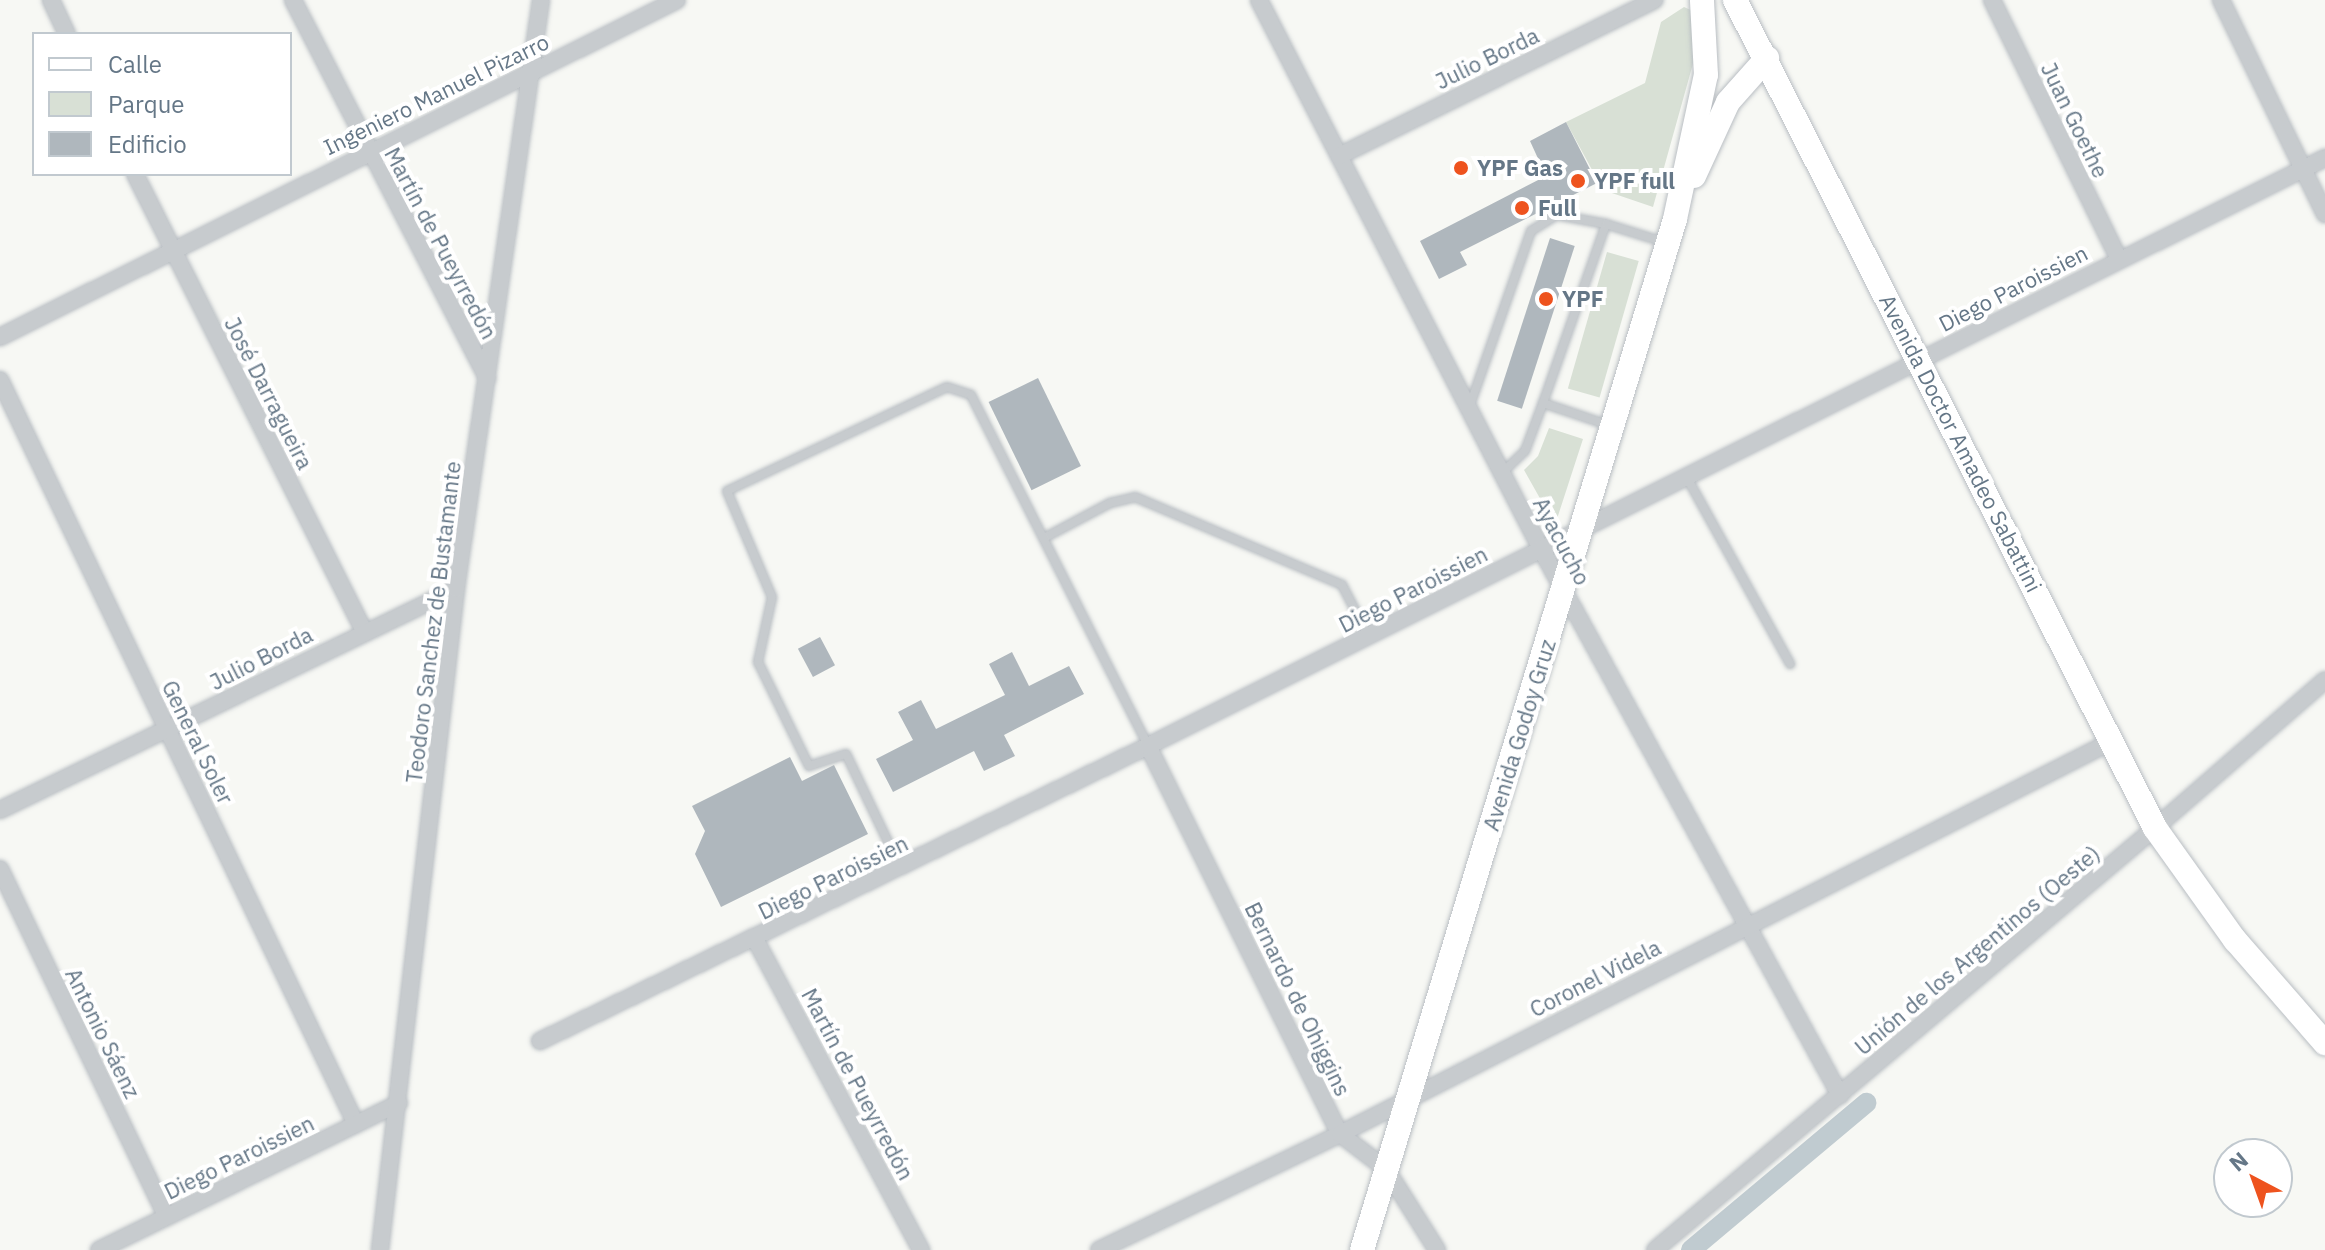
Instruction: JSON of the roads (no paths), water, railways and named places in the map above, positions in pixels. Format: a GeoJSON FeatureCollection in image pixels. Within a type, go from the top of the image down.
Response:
{"type":"FeatureCollection","features":[{"type":"Feature","properties":{"kind":"main road","name":"Avenida Godoy Gruz"},"geometry":{"type":"LineString","coordinates":[[1362,1250],[1675,219],[1706,75],[1702,0]]}},
{"type":"Feature","properties":{"kind":"main road","name":"Avenida Doctor Amadeo Sabattini"},"geometry":{"type":"LineString","coordinates":[[1718,0],[1767,58]]}},
{"type":"Feature","properties":{"kind":"main road","name":"Avenida Doctor Amadeo Sabattini"},"geometry":{"type":"LineString","coordinates":[[1735,0],[2155,828],[2235,940],[2325,1043]]}},
{"type":"Feature","properties":{"kind":"main road","name":"Avenida Godoy Gruz"},"geometry":{"type":"LineString","coordinates":[[1675,219],[1728,102],[1767,58]]}},
{"type":"Feature","properties":{"kind":"street"},"geometry":{"type":"LineString","coordinates":[[51,0],[66,32]]}},
{"type":"Feature","properties":{"kind":"street","name":"Martín de Pueyrredón"},"geometry":{"type":"LineString","coordinates":[[293,0],[368,152],[487,378]]}},
{"type":"Feature","properties":{"kind":"street"},"geometry":{"type":"LineString","coordinates":[[531,0],[540,8]]}},
{"type":"Feature","properties":{"kind":"street","name":"Ingeniero Manuel Pizarro"},"geometry":{"type":"LineString","coordinates":[[0,337],[677,0]]}},
{"type":"Feature","properties":{"kind":"street","name":"Ayacucho"},"geometry":{"type":"LineString","coordinates":[[1259,0],[1541,549],[1840,1095]]}},
{"type":"Feature","properties":{"kind":"street","name":"Julio Borda"},"geometry":{"type":"LineString","coordinates":[[1339,156],[1654,0]]}},
{"type":"Feature","properties":{"kind":"street","name":"Juan Goethe"},"geometry":{"type":"LineString","coordinates":[[1992,0],[2119,259]]}},
{"type":"Feature","properties":{"kind":"street"},"geometry":{"type":"LineString","coordinates":[[2221,0],[2325,214]]}},
{"type":"Feature","properties":{"kind":"street","name":"Teodoro Sanchez de Bustamante"},"geometry":{"type":"LineString","coordinates":[[380,1250],[456,589],[540,8]]}},
{"type":"Feature","properties":{"kind":"street","name":"Diego Paroissien"},"geometry":{"type":"LineString","coordinates":[[540,1041],[1148,746],[2325,158]]}},
{"type":"Feature","properties":{"kind":"street","name":"José Darragueira"},"geometry":{"type":"LineString","coordinates":[[136,176],[364,631]]}},
{"type":"Feature","properties":{"kind":"street","name":"General Soler"},"geometry":{"type":"LineString","coordinates":[[0,380],[356,1124]]}},
{"type":"Feature","properties":{"kind":"street","name":"Julio Borda"},"geometry":{"type":"LineString","coordinates":[[0,810],[456,589]]}},
{"type":"Feature","properties":{"kind":"street","name":"Unión de los Argentinos (Oeste)"},"geometry":{"type":"LineString","coordinates":[[1655,1250],[2155,828],[2325,680]]}},
{"type":"Feature","properties":{"kind":"street","name":"Coronel Videla"},"geometry":{"type":"LineString","coordinates":[[1099,1250],[1340,1134],[2110,742]]}},
{"type":"Feature","properties":{"kind":"street","name":"Bernardo de Ohiggins"},"geometry":{"type":"LineString","coordinates":[[1148,746],[1340,1134],[1386,1169],[1437,1250]]}},
{"type":"Feature","properties":{"kind":"street","name":"Antonio Sáenz"},"geometry":{"type":"LineString","coordinates":[[0,869],[167,1217]]}},
{"type":"Feature","properties":{"kind":"street","name":"Martín de Pueyrredón"},"geometry":{"type":"LineString","coordinates":[[755,939],[921,1250]]}},
{"type":"Feature","properties":{"kind":"street","name":"Diego Paroissien"},"geometry":{"type":"LineString","coordinates":[[99,1250],[399,1103]]}},
{"type":"Feature","properties":{"kind":"lane"},"geometry":{"type":"LineString","coordinates":[[1469,409],[1531,231],[1557,215],[1606,224],[1667,244]]}},
{"type":"Feature","properties":{"kind":"lane"},"geometry":{"type":"LineString","coordinates":[[1502,473],[1525,451],[1606,224]]}},
{"type":"Feature","properties":{"kind":"lane"},"geometry":{"type":"LineString","coordinates":[[901,868],[846,754],[809,766],[758,662],[772,597],[727,491],[947,387],[971,395],[1148,746]]}},
{"type":"Feature","properties":{"kind":"lane"},"geometry":{"type":"LineString","coordinates":[[1543,403],[1611,426]]}},
{"type":"Feature","properties":{"kind":"lane"},"geometry":{"type":"LineString","coordinates":[[1686,476],[1790,664]]}},
{"type":"Feature","properties":{"kind":"lane"},"geometry":{"type":"LineString","coordinates":[[1044,538],[1110,503],[1135,497],[1342,585],[1368,635]]}},
{"type":"Feature","properties":{"kind":"waterway"},"geometry":{"type":"LineString","coordinates":[[1691,1250],[1866,1103]]}},
{"type":"Feature","properties":{"kind":"place","name":"YPF Gas"},"geometry":{"type":"Point","coordinates":[1461,168]}},
{"type":"Feature","properties":{"kind":"place","name":"YPF full"},"geometry":{"type":"Point","coordinates":[1578,181]}},
{"type":"Feature","properties":{"kind":"place","name":"Full"},"geometry":{"type":"Point","coordinates":[1522,208]}},
{"type":"Feature","properties":{"kind":"place","name":"YPF"},"geometry":{"type":"Point","coordinates":[1546,299]}}]}
